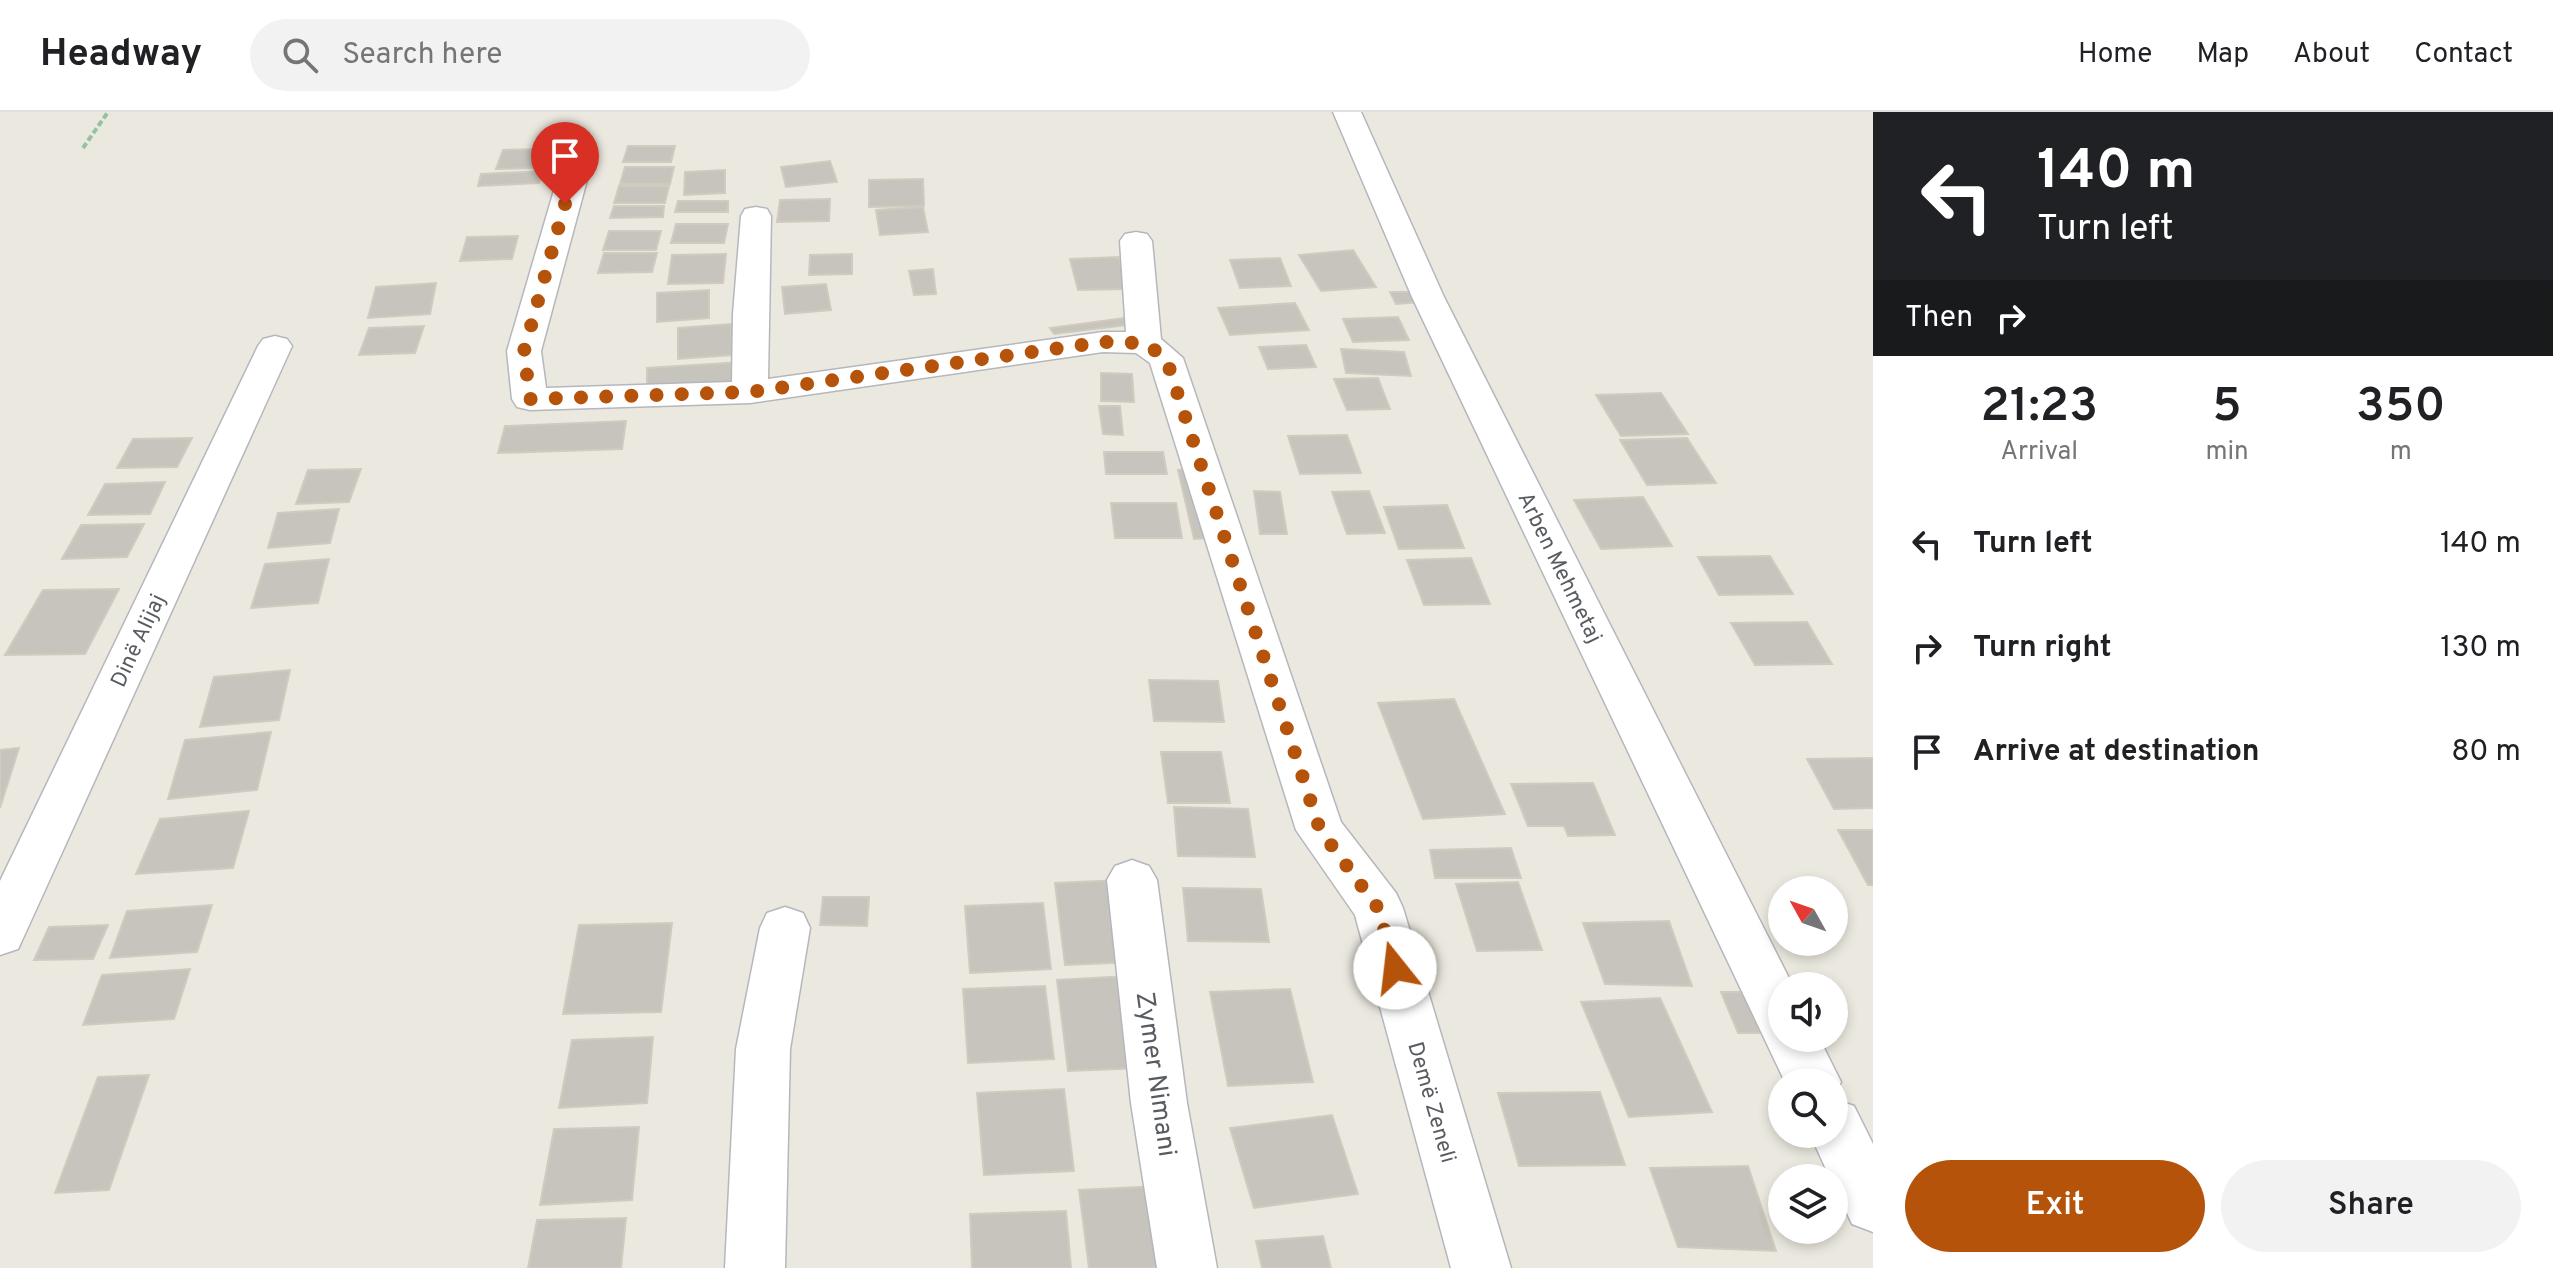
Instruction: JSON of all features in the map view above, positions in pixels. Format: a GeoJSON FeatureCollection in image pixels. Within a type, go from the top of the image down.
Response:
{"type":"FeatureCollection","features":[{"type":"Feature","properties":{"kind":"street","name":"Arben Mehmetaj"},"geometry":{"type":"LineString","coordinates":[[1347,112],[1428,297],[1768,990]]}},
{"type":"Feature","properties":{"kind":"street"},"geometry":{"type":"LineString","coordinates":[[572,180],[524,351],[530,399],[750,392],[1103,342],[1155,350]]}},
{"type":"Feature","properties":{"kind":"street"},"geometry":{"type":"LineString","coordinates":[[750,392],[750,314],[756,216]]}},
{"type":"Feature","properties":{"kind":"street","name":"Demë Zeneli"},"geometry":{"type":"LineString","coordinates":[[1136,241],[1155,350],[1320,830],[1378,908],[1481,1268]]}},
{"type":"Feature","properties":{"kind":"street","name":"Dinë Alijaj"},"geometry":{"type":"LineString","coordinates":[[0,934],[275,346]]}},
{"type":"Feature","properties":{"kind":"street","name":"Zymer Nimani"},"geometry":{"type":"LineString","coordinates":[[1132,880],[1159,1103],[1187,1268]]}},
{"type":"Feature","properties":{"kind":"street"},"geometry":{"type":"LineString","coordinates":[[755,1268],[763,1049],[785,928]]}},
{"type":"Feature","properties":{"kind":"street"},"geometry":{"type":"LineString","coordinates":[[1845,1148],[1873,1204]]}},
{"type":"Feature","properties":{"kind":"path"},"geometry":{"type":"LineString","coordinates":[[83,148],[108,112]]}},
{"type":"Feature","properties":{"kind":"building"},"geometry":{"type":"Polygon","coordinates":[[[628,146],[675,146],[671,162],[623,162],[628,146]]]}},
{"type":"Feature","properties":{"kind":"building"},"geometry":{"type":"Polygon","coordinates":[[[542,149],[536,168],[496,169],[503,150],[542,149]]]}},
{"type":"Feature","properties":{"kind":"building"},"geometry":{"type":"Polygon","coordinates":[[[830,161],[837,182],[786,187],[781,167],[830,161]]]}},
{"type":"Feature","properties":{"kind":"building"},"geometry":{"type":"Polygon","coordinates":[[[625,167],[674,167],[670,184],[620,184],[625,167]]]}},
{"type":"Feature","properties":{"kind":"building"},"geometry":{"type":"Polygon","coordinates":[[[725,170],[725,193],[684,195],[685,172],[725,170]]]}},
{"type":"Feature","properties":{"kind":"building"},"geometry":{"type":"Polygon","coordinates":[[[542,171],[539,183],[478,186],[481,174],[542,171]]]}},
{"type":"Feature","properties":{"kind":"building"},"geometry":{"type":"Polygon","coordinates":[[[923,179],[924,206],[869,207],[869,180],[923,179]]]}},
{"type":"Feature","properties":{"kind":"building"},"geometry":{"type":"Polygon","coordinates":[[[619,186],[669,186],[665,203],[614,203],[619,186]]]}},
{"type":"Feature","properties":{"kind":"building"},"geometry":{"type":"Polygon","coordinates":[[[830,199],[829,221],[777,222],[780,200],[830,199]]]}},
{"type":"Feature","properties":{"kind":"building"},"geometry":{"type":"Polygon","coordinates":[[[678,201],[728,201],[728,212],[675,212],[678,201]]]}},
{"type":"Feature","properties":{"kind":"building"},"geometry":{"type":"Polygon","coordinates":[[[614,206],[664,206],[663,217],[610,218],[614,206]]]}},
{"type":"Feature","properties":{"kind":"building"},"geometry":{"type":"Polygon","coordinates":[[[923,207],[928,232],[880,235],[876,210],[923,207]]]}},
{"type":"Feature","properties":{"kind":"building"},"geometry":{"type":"Polygon","coordinates":[[[676,224],[728,224],[724,243],[671,243],[676,224]]]}},
{"type":"Feature","properties":{"kind":"building"},"geometry":{"type":"Polygon","coordinates":[[[609,231],[661,231],[656,250],[603,250],[609,231]]]}},
{"type":"Feature","properties":{"kind":"building"},"geometry":{"type":"Polygon","coordinates":[[[518,236],[512,259],[460,261],[467,237],[518,236]]]}},
{"type":"Feature","properties":{"kind":"building"},"geometry":{"type":"Polygon","coordinates":[[[1353,250],[1376,287],[1321,291],[1299,255],[1353,250]]]}},
{"type":"Feature","properties":{"kind":"building"},"geometry":{"type":"Polygon","coordinates":[[[604,253],[657,253],[652,272],[598,273],[604,253]]]}},
{"type":"Feature","properties":{"kind":"building"},"geometry":{"type":"Polygon","coordinates":[[[726,254],[723,283],[668,284],[672,255],[726,254]]]}},
{"type":"Feature","properties":{"kind":"building"},"geometry":{"type":"Polygon","coordinates":[[[852,254],[852,274],[809,275],[810,255],[852,254]]]}},
{"type":"Feature","properties":{"kind":"building"},"geometry":{"type":"Polygon","coordinates":[[[1119,257],[1127,289],[1078,290],[1070,259],[1119,257]]]}},
{"type":"Feature","properties":{"kind":"building"},"geometry":{"type":"Polygon","coordinates":[[[1280,258],[1291,286],[1240,288],[1230,260],[1280,258]]]}},
{"type":"Feature","properties":{"kind":"building"},"geometry":{"type":"Polygon","coordinates":[[[933,269],[936,294],[914,295],[909,271],[933,269]]]}},
{"type":"Feature","properties":{"kind":"building"},"geometry":{"type":"Polygon","coordinates":[[[436,283],[430,314],[368,318],[376,287],[436,283]]]}},
{"type":"Feature","properties":{"kind":"building"},"geometry":{"type":"Polygon","coordinates":[[[826,284],[831,310],[785,314],[782,287],[826,284]]]}},
{"type":"Feature","properties":{"kind":"building"},"geometry":{"type":"Polygon","coordinates":[[[709,290],[709,318],[657,322],[657,293],[709,290]]]}},
{"type":"Feature","properties":{"kind":"building"},"geometry":{"type":"Polygon","coordinates":[[[1390,292],[1417,292],[1422,302],[1396,304],[1390,292]]]}},
{"type":"Feature","properties":{"kind":"building"},"geometry":{"type":"Polygon","coordinates":[[[1295,303],[1309,330],[1230,335],[1218,308],[1295,303]]]}},
{"type":"Feature","properties":{"kind":"building"},"geometry":{"type":"Polygon","coordinates":[[[1398,317],[1409,340],[1353,342],[1343,319],[1398,317]]]}},
{"type":"Feature","properties":{"kind":"building"},"geometry":{"type":"Polygon","coordinates":[[[1124,318],[1128,325],[1054,334],[1050,328],[1124,318]]]}},
{"type":"Feature","properties":{"kind":"building"},"geometry":{"type":"Polygon","coordinates":[[[731,324],[732,355],[678,359],[678,328],[731,324]]]}},
{"type":"Feature","properties":{"kind":"building"},"geometry":{"type":"Polygon","coordinates":[[[424,326],[415,353],[359,355],[369,328],[424,326]]]}},
{"type":"Feature","properties":{"kind":"building"},"geometry":{"type":"Polygon","coordinates":[[[1306,345],[1316,367],[1268,369],[1259,347],[1306,345]]]}},
{"type":"Feature","properties":{"kind":"building"},"geometry":{"type":"Polygon","coordinates":[[[1341,349],[1404,352],[1411,376],[1346,373],[1341,349]]]}},
{"type":"Feature","properties":{"kind":"building"},"geometry":{"type":"Polygon","coordinates":[[[742,362],[746,382],[647,389],[647,368],[742,362]]]}},
{"type":"Feature","properties":{"kind":"building"},"geometry":{"type":"Polygon","coordinates":[[[1101,373],[1132,374],[1134,402],[1101,401],[1101,373]]]}},
{"type":"Feature","properties":{"kind":"building"},"geometry":{"type":"Polygon","coordinates":[[[1378,378],[1390,409],[1347,410],[1334,379],[1378,378]]]}},
{"type":"Feature","properties":{"kind":"building"},"geometry":{"type":"Polygon","coordinates":[[[1661,393],[1688,434],[1621,436],[1596,395],[1661,393]]]}},
{"type":"Feature","properties":{"kind":"building"},"geometry":{"type":"Polygon","coordinates":[[[1099,406],[1120,406],[1123,435],[1103,434],[1099,406]]]}},
{"type":"Feature","properties":{"kind":"building"},"geometry":{"type":"Polygon","coordinates":[[[626,421],[622,449],[498,453],[505,426],[626,421]]]}},
{"type":"Feature","properties":{"kind":"building"},"geometry":{"type":"Polygon","coordinates":[[[1347,435],[1361,473],[1300,474],[1288,436],[1347,435]]]}},
{"type":"Feature","properties":{"kind":"building"},"geometry":{"type":"Polygon","coordinates":[[[192,438],[177,467],[117,468],[133,439],[192,438]]]}},
{"type":"Feature","properties":{"kind":"building"},"geometry":{"type":"Polygon","coordinates":[[[1687,438],[1716,483],[1647,485],[1620,440],[1687,438]]]}},
{"type":"Feature","properties":{"kind":"building"},"geometry":{"type":"Polygon","coordinates":[[[1104,452],[1163,452],[1167,474],[1106,474],[1104,452]]]}},
{"type":"Feature","properties":{"kind":"building"},"geometry":{"type":"Polygon","coordinates":[[[361,469],[349,502],[296,504],[308,470],[361,469]]]}},
{"type":"Feature","properties":{"kind":"building"},"geometry":{"type":"Polygon","coordinates":[[[1194,469],[1211,538],[1194,539],[1178,470],[1194,469]]]}},
{"type":"Feature","properties":{"kind":"building"},"geometry":{"type":"Polygon","coordinates":[[[165,482],[150,514],[88,515],[105,484],[165,482]]]}},
{"type":"Feature","properties":{"kind":"building"},"geometry":{"type":"Polygon","coordinates":[[[1254,491],[1280,492],[1287,534],[1260,534],[1254,491]]]}},
{"type":"Feature","properties":{"kind":"building"},"geometry":{"type":"Polygon","coordinates":[[[1369,491],[1385,533],[1347,534],[1332,492],[1369,491]]]}},
{"type":"Feature","properties":{"kind":"building"},"geometry":{"type":"Polygon","coordinates":[[[1643,497],[1672,546],[1601,549],[1574,500],[1643,497]]]}},
{"type":"Feature","properties":{"kind":"building"},"geometry":{"type":"Polygon","coordinates":[[[1111,503],[1176,503],[1182,538],[1115,538],[1111,503]]]}},
{"type":"Feature","properties":{"kind":"building"},"geometry":{"type":"Polygon","coordinates":[[[1447,505],[1464,548],[1399,549],[1384,507],[1447,505]]]}},
{"type":"Feature","properties":{"kind":"building"},"geometry":{"type":"Polygon","coordinates":[[[339,509],[330,543],[268,548],[278,513],[339,509]]]}},
{"type":"Feature","properties":{"kind":"building"},"geometry":{"type":"Polygon","coordinates":[[[144,524],[127,557],[62,559],[81,525],[144,524]]]}},
{"type":"Feature","properties":{"kind":"building"},"geometry":{"type":"Polygon","coordinates":[[[1770,556],[1793,594],[1719,595],[1698,557],[1770,556]]]}},
{"type":"Feature","properties":{"kind":"building"},"geometry":{"type":"Polygon","coordinates":[[[1471,558],[1490,604],[1424,605],[1407,560],[1471,558]]]}},
{"type":"Feature","properties":{"kind":"building"},"geometry":{"type":"Polygon","coordinates":[[[329,559],[318,603],[251,608],[265,564],[329,559]]]}},
{"type":"Feature","properties":{"kind":"building"},"geometry":{"type":"Polygon","coordinates":[[[119,589],[85,654],[5,655],[43,590],[119,589]]]}},
{"type":"Feature","properties":{"kind":"building"},"geometry":{"type":"Polygon","coordinates":[[[1807,622],[1832,664],[1755,665],[1731,623],[1807,622]]]}},
{"type":"Feature","properties":{"kind":"building"},"geometry":{"type":"Polygon","coordinates":[[[290,670],[279,720],[200,727],[214,677],[290,670]]]}},
{"type":"Feature","properties":{"kind":"building"},"geometry":{"type":"Polygon","coordinates":[[[1149,680],[1218,681],[1224,722],[1154,721],[1149,680]]]}},
{"type":"Feature","properties":{"kind":"building"},"geometry":{"type":"Polygon","coordinates":[[[1454,699],[1505,814],[1423,819],[1378,703],[1454,699]]]}},
{"type":"Feature","properties":{"kind":"building"},"geometry":{"type":"Polygon","coordinates":[[[271,732],[257,790],[168,799],[185,740],[271,732]]]}},
{"type":"Feature","properties":{"kind":"building"},"geometry":{"type":"Polygon","coordinates":[[[19,748],[0,808],[0,750],[19,748]]]}},
{"type":"Feature","properties":{"kind":"building"},"geometry":{"type":"Polygon","coordinates":[[[1161,752],[1221,752],[1230,803],[1168,803],[1161,752]]]}},
{"type":"Feature","properties":{"kind":"building"},"geometry":{"type":"Polygon","coordinates":[[[1873,758],[1873,808],[1834,809],[1807,759],[1873,758]]]}},
{"type":"Feature","properties":{"kind":"building"},"geometry":{"type":"Polygon","coordinates":[[[1593,783],[1615,835],[1568,836],[1564,826],[1528,826],[1511,784],[1593,783]]]}},
{"type":"Feature","properties":{"kind":"building"},"geometry":{"type":"Polygon","coordinates":[[[1174,807],[1248,809],[1255,857],[1178,856],[1174,807]]]}},
{"type":"Feature","properties":{"kind":"building"},"geometry":{"type":"Polygon","coordinates":[[[249,811],[233,868],[136,874],[160,819],[249,811]]]}},
{"type":"Feature","properties":{"kind":"building"},"geometry":{"type":"Polygon","coordinates":[[[1838,830],[1873,830],[1873,885],[1868,885],[1838,830]]]}},
{"type":"Feature","properties":{"kind":"building"},"geometry":{"type":"Polygon","coordinates":[[[1511,848],[1521,878],[1435,878],[1430,850],[1511,848]]]}},
{"type":"Feature","properties":{"kind":"building"},"geometry":{"type":"Polygon","coordinates":[[[1123,880],[1136,962],[1065,965],[1055,883],[1123,880]]]}},
{"type":"Feature","properties":{"kind":"building"},"geometry":{"type":"Polygon","coordinates":[[[1518,882],[1542,950],[1477,951],[1456,884],[1518,882]]]}},
{"type":"Feature","properties":{"kind":"building"},"geometry":{"type":"Polygon","coordinates":[[[1183,888],[1261,889],[1269,942],[1188,941],[1183,888]]]}},
{"type":"Feature","properties":{"kind":"building"},"geometry":{"type":"Polygon","coordinates":[[[823,897],[869,897],[867,926],[820,925],[823,897]]]}},
{"type":"Feature","properties":{"kind":"building"},"geometry":{"type":"Polygon","coordinates":[[[1043,903],[1051,969],[970,973],[965,906],[1043,903]]]}},
{"type":"Feature","properties":{"kind":"building"},"geometry":{"type":"Polygon","coordinates":[[[212,905],[197,952],[110,958],[127,911],[212,905]]]}},
{"type":"Feature","properties":{"kind":"building"},"geometry":{"type":"Polygon","coordinates":[[[1669,921],[1692,986],[1605,984],[1583,923],[1669,921]]]}},
{"type":"Feature","properties":{"kind":"building"},"geometry":{"type":"Polygon","coordinates":[[[672,923],[661,1012],[563,1014],[579,925],[672,923]]]}},
{"type":"Feature","properties":{"kind":"building"},"geometry":{"type":"Polygon","coordinates":[[[108,925],[93,959],[34,960],[49,927],[108,925]]]}},
{"type":"Feature","properties":{"kind":"building"},"geometry":{"type":"Polygon","coordinates":[[[190,969],[174,1019],[83,1025],[102,975],[190,969]]]}},
{"type":"Feature","properties":{"kind":"building"},"geometry":{"type":"Polygon","coordinates":[[[1128,976],[1143,1068],[1068,1071],[1057,980],[1128,976]]]}},
{"type":"Feature","properties":{"kind":"building"},"geometry":{"type":"Polygon","coordinates":[[[1045,986],[1054,1059],[968,1063],[963,989],[1045,986]]]}},
{"type":"Feature","properties":{"kind":"building"},"geometry":{"type":"Polygon","coordinates":[[[1290,989],[1313,1082],[1228,1086],[1210,992],[1290,989]]]}},
{"type":"Feature","properties":{"kind":"building"},"geometry":{"type":"Polygon","coordinates":[[[1721,992],[1761,992],[1768,1009],[1768,1033],[1738,1033],[1721,992]]]}},
{"type":"Feature","properties":{"kind":"building"},"geometry":{"type":"Polygon","coordinates":[[[1660,998],[1712,1112],[1629,1117],[1581,1002],[1660,998]]]}},
{"type":"Feature","properties":{"kind":"building"},"geometry":{"type":"Polygon","coordinates":[[[653,1037],[647,1103],[559,1108],[572,1040],[653,1037]]]}},
{"type":"Feature","properties":{"kind":"building"},"geometry":{"type":"Polygon","coordinates":[[[149,1075],[109,1190],[55,1193],[98,1077],[149,1075]]]}},
{"type":"Feature","properties":{"kind":"building"},"geometry":{"type":"Polygon","coordinates":[[[1064,1089],[1074,1171],[984,1175],[977,1093],[1064,1089]]]}},
{"type":"Feature","properties":{"kind":"building"},"geometry":{"type":"Polygon","coordinates":[[[1600,1092],[1625,1165],[1519,1166],[1498,1093],[1600,1092]]]}},
{"type":"Feature","properties":{"kind":"building"},"geometry":{"type":"Polygon","coordinates":[[[1332,1115],[1358,1194],[1254,1208],[1230,1128],[1332,1115]]]}},
{"type":"Feature","properties":{"kind":"building"},"geometry":{"type":"Polygon","coordinates":[[[639,1127],[632,1200],[540,1205],[554,1129],[639,1127]]]}},
{"type":"Feature","properties":{"kind":"building"},"geometry":{"type":"Polygon","coordinates":[[[1748,1166],[1768,1227],[1768,1244],[1774,1244],[1776,1251],[1678,1247],[1650,1168],[1748,1166]]]}},
{"type":"Feature","properties":{"kind":"building"},"geometry":{"type":"Polygon","coordinates":[[[1159,1186],[1172,1268],[1089,1268],[1079,1190],[1159,1186]]]}},
{"type":"Feature","properties":{"kind":"building"},"geometry":{"type":"Polygon","coordinates":[[[1066,1211],[1071,1268],[972,1268],[970,1214],[1066,1211]]]}},
{"type":"Feature","properties":{"kind":"building"},"geometry":{"type":"Polygon","coordinates":[[[626,1218],[621,1268],[528,1268],[537,1220],[626,1218]]]}},
{"type":"Feature","properties":{"kind":"building"},"geometry":{"type":"Polygon","coordinates":[[[1323,1236],[1331,1268],[1262,1268],[1256,1241],[1323,1236]]]}},
{"type":"Feature","properties":{"kind":"route"},"geometry":{"type":"LineString","coordinates":[[565,204],[524,351],[530,399],[750,392],[1103,342],[1144,343],[1166,358],[1320,830],[1378,908],[1395,968]]}}]}
